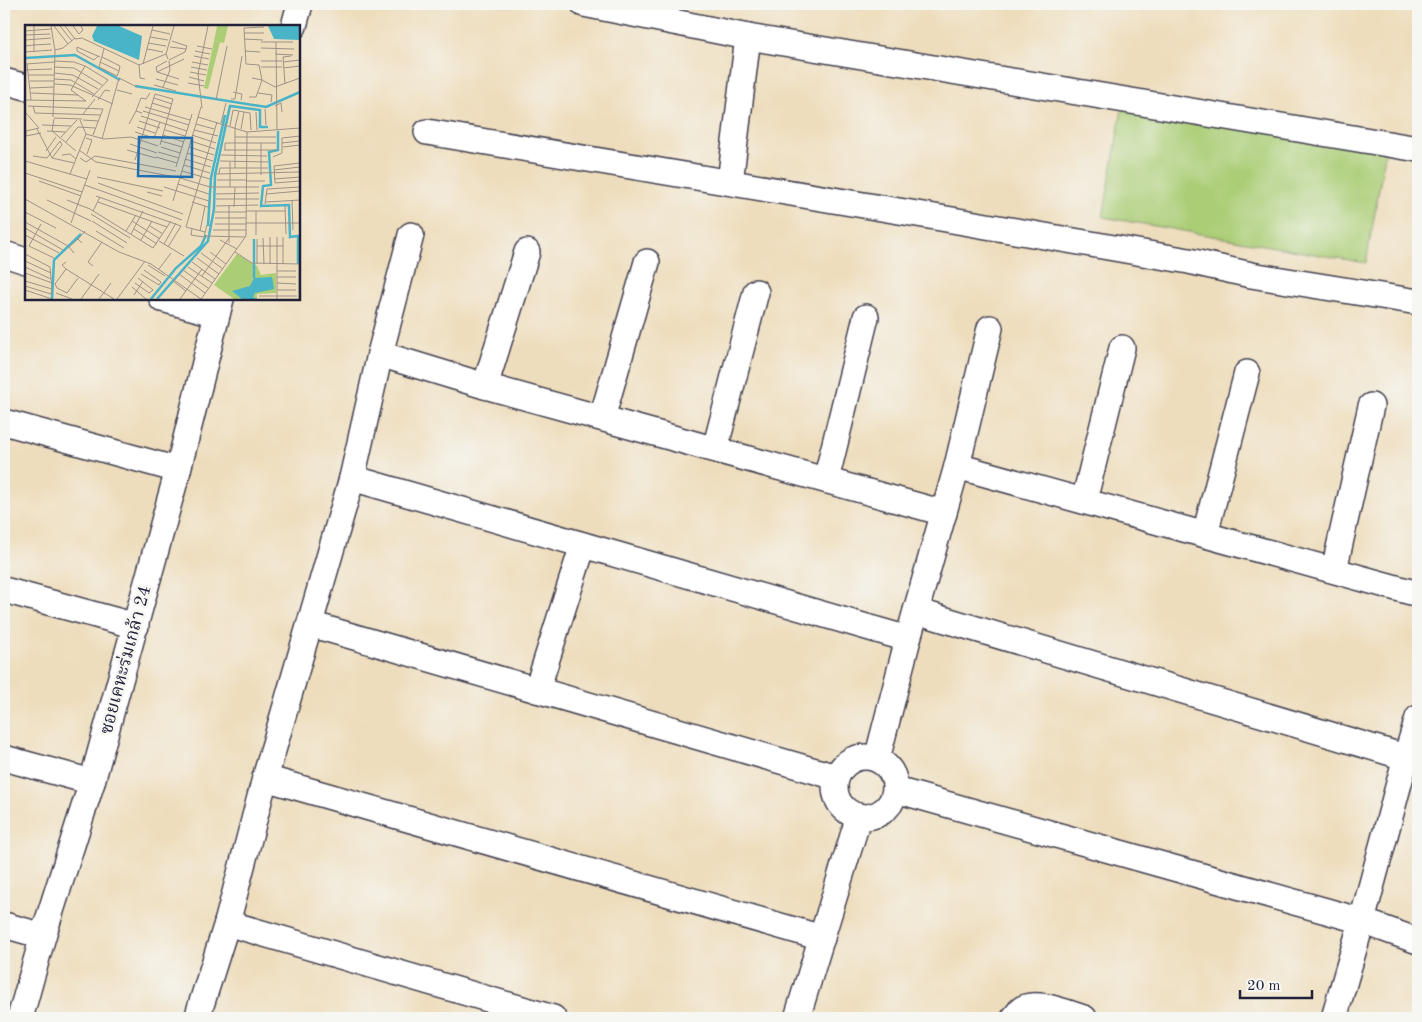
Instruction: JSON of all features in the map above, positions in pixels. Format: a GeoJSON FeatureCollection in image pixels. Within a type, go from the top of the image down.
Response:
{"type":"FeatureCollection","features":[{"type":"Feature","properties":{"kind":"street"},"geometry":{"type":"LineString","coordinates":[[294,25],[300,4]]}},
{"type":"Feature","properties":{"kind":"street"},"geometry":{"type":"LineString","coordinates":[[584,4],[748,36],[1418,149]]}},
{"type":"Feature","properties":{"kind":"street"},"geometry":{"type":"LineString","coordinates":[[730,182],[748,36]]}},
{"type":"Feature","properties":{"kind":"street"},"geometry":{"type":"LineString","coordinates":[[4,81],[25,87]]}},
{"type":"Feature","properties":{"kind":"street"},"geometry":{"type":"LineString","coordinates":[[427,132],[730,182],[1418,302]]}},
{"type":"Feature","properties":{"kind":"street"},"geometry":{"type":"LineString","coordinates":[[197,1018],[226,923],[265,778],[352,478],[380,354],[411,235]]}},
{"type":"Feature","properties":{"kind":"street"},"geometry":{"type":"LineString","coordinates":[[485,386],[528,252]]}},
{"type":"Feature","properties":{"kind":"street"},"geometry":{"type":"LineString","coordinates":[[4,254],[25,261]]}},
{"type":"Feature","properties":{"kind":"street"},"geometry":{"type":"LineString","coordinates":[[602,418],[647,262]]}},
{"type":"Feature","properties":{"kind":"street"},"geometry":{"type":"LineString","coordinates":[[715,449],[756,292]]}},
{"type":"Feature","properties":{"kind":"street"},"geometry":{"type":"LineString","coordinates":[[169,300],[220,307]]}},
{"type":"Feature","properties":{"kind":"street","name":"ซอยเคหะร่มเกล้า 24"},"geometry":{"type":"LineString","coordinates":[[20,1018],[43,936],[92,782],[136,626],[220,307]]}},
{"type":"Feature","properties":{"kind":"street"},"geometry":{"type":"LineString","coordinates":[[826,480],[866,317]]}},
{"type":"Feature","properties":{"kind":"street"},"geometry":{"type":"LineString","coordinates":[[877,759],[908,639],[957,466],[990,328]]}},
{"type":"Feature","properties":{"kind":"street"},"geometry":{"type":"LineString","coordinates":[[1084,501],[1122,348]]}},
{"type":"Feature","properties":{"kind":"street"},"geometry":{"type":"LineString","coordinates":[[380,354],[485,386],[944,513]]}},
{"type":"Feature","properties":{"kind":"street"},"geometry":{"type":"LineString","coordinates":[[1205,534],[1247,373]]}},
{"type":"Feature","properties":{"kind":"street"},"geometry":{"type":"LineString","coordinates":[[1334,570],[1371,406]]}},
{"type":"Feature","properties":{"kind":"street"},"geometry":{"type":"LineString","coordinates":[[4,422],[178,470]]}},
{"type":"Feature","properties":{"kind":"street"},"geometry":{"type":"LineString","coordinates":[[957,466],[1418,594]]}},
{"type":"Feature","properties":{"kind":"street"},"geometry":{"type":"LineString","coordinates":[[352,478],[908,639]]}},
{"type":"Feature","properties":{"kind":"street"},"geometry":{"type":"LineString","coordinates":[[538,690],[583,545]]}},
{"type":"Feature","properties":{"kind":"street"},"geometry":{"type":"LineString","coordinates":[[4,590],[136,626]]}},
{"type":"Feature","properties":{"kind":"street"},"geometry":{"type":"LineString","coordinates":[[916,611],[1412,759]]}},
{"type":"Feature","properties":{"kind":"street"},"geometry":{"type":"LineString","coordinates":[[310,624],[836,777]]}},
{"type":"Feature","properties":{"kind":"street"},"geometry":{"type":"LineString","coordinates":[[1334,1018],[1412,759],[1418,718]]}},
{"type":"Feature","properties":{"kind":"street"},"geometry":{"type":"LineString","coordinates":[[865,756],[877,759],[888,766],[894,777],[896,790],[892,802],[883,811],[872,817],[859,816],[847,812],[838,802],[834,790],[836,777],[842,766],[852,759],[865,756]]}},
{"type":"Feature","properties":{"kind":"street"},"geometry":{"type":"LineString","coordinates":[[4,758],[92,782]]}},
{"type":"Feature","properties":{"kind":"street"},"geometry":{"type":"LineString","coordinates":[[265,778],[822,938]]}},
{"type":"Feature","properties":{"kind":"street"},"geometry":{"type":"LineString","coordinates":[[896,790],[1362,921],[1418,941]]}},
{"type":"Feature","properties":{"kind":"street"},"geometry":{"type":"LineString","coordinates":[[798,1018],[859,816]]}},
{"type":"Feature","properties":{"kind":"street"},"geometry":{"type":"LineString","coordinates":[[226,923],[553,1018]]}},
{"type":"Feature","properties":{"kind":"street"},"geometry":{"type":"LineString","coordinates":[[4,925],[43,936]]}},
{"type":"Feature","properties":{"kind":"street"},"geometry":{"type":"LineString","coordinates":[[1014,1018],[1020,1009],[1035,1005],[1084,1018]]}},
{"type":"Feature","properties":{"kind":"green space"},"geometry":{"type":"Polygon","coordinates":[[[1123,103],[1386,149],[1366,263],[1103,217],[1123,103]]]}}]}
